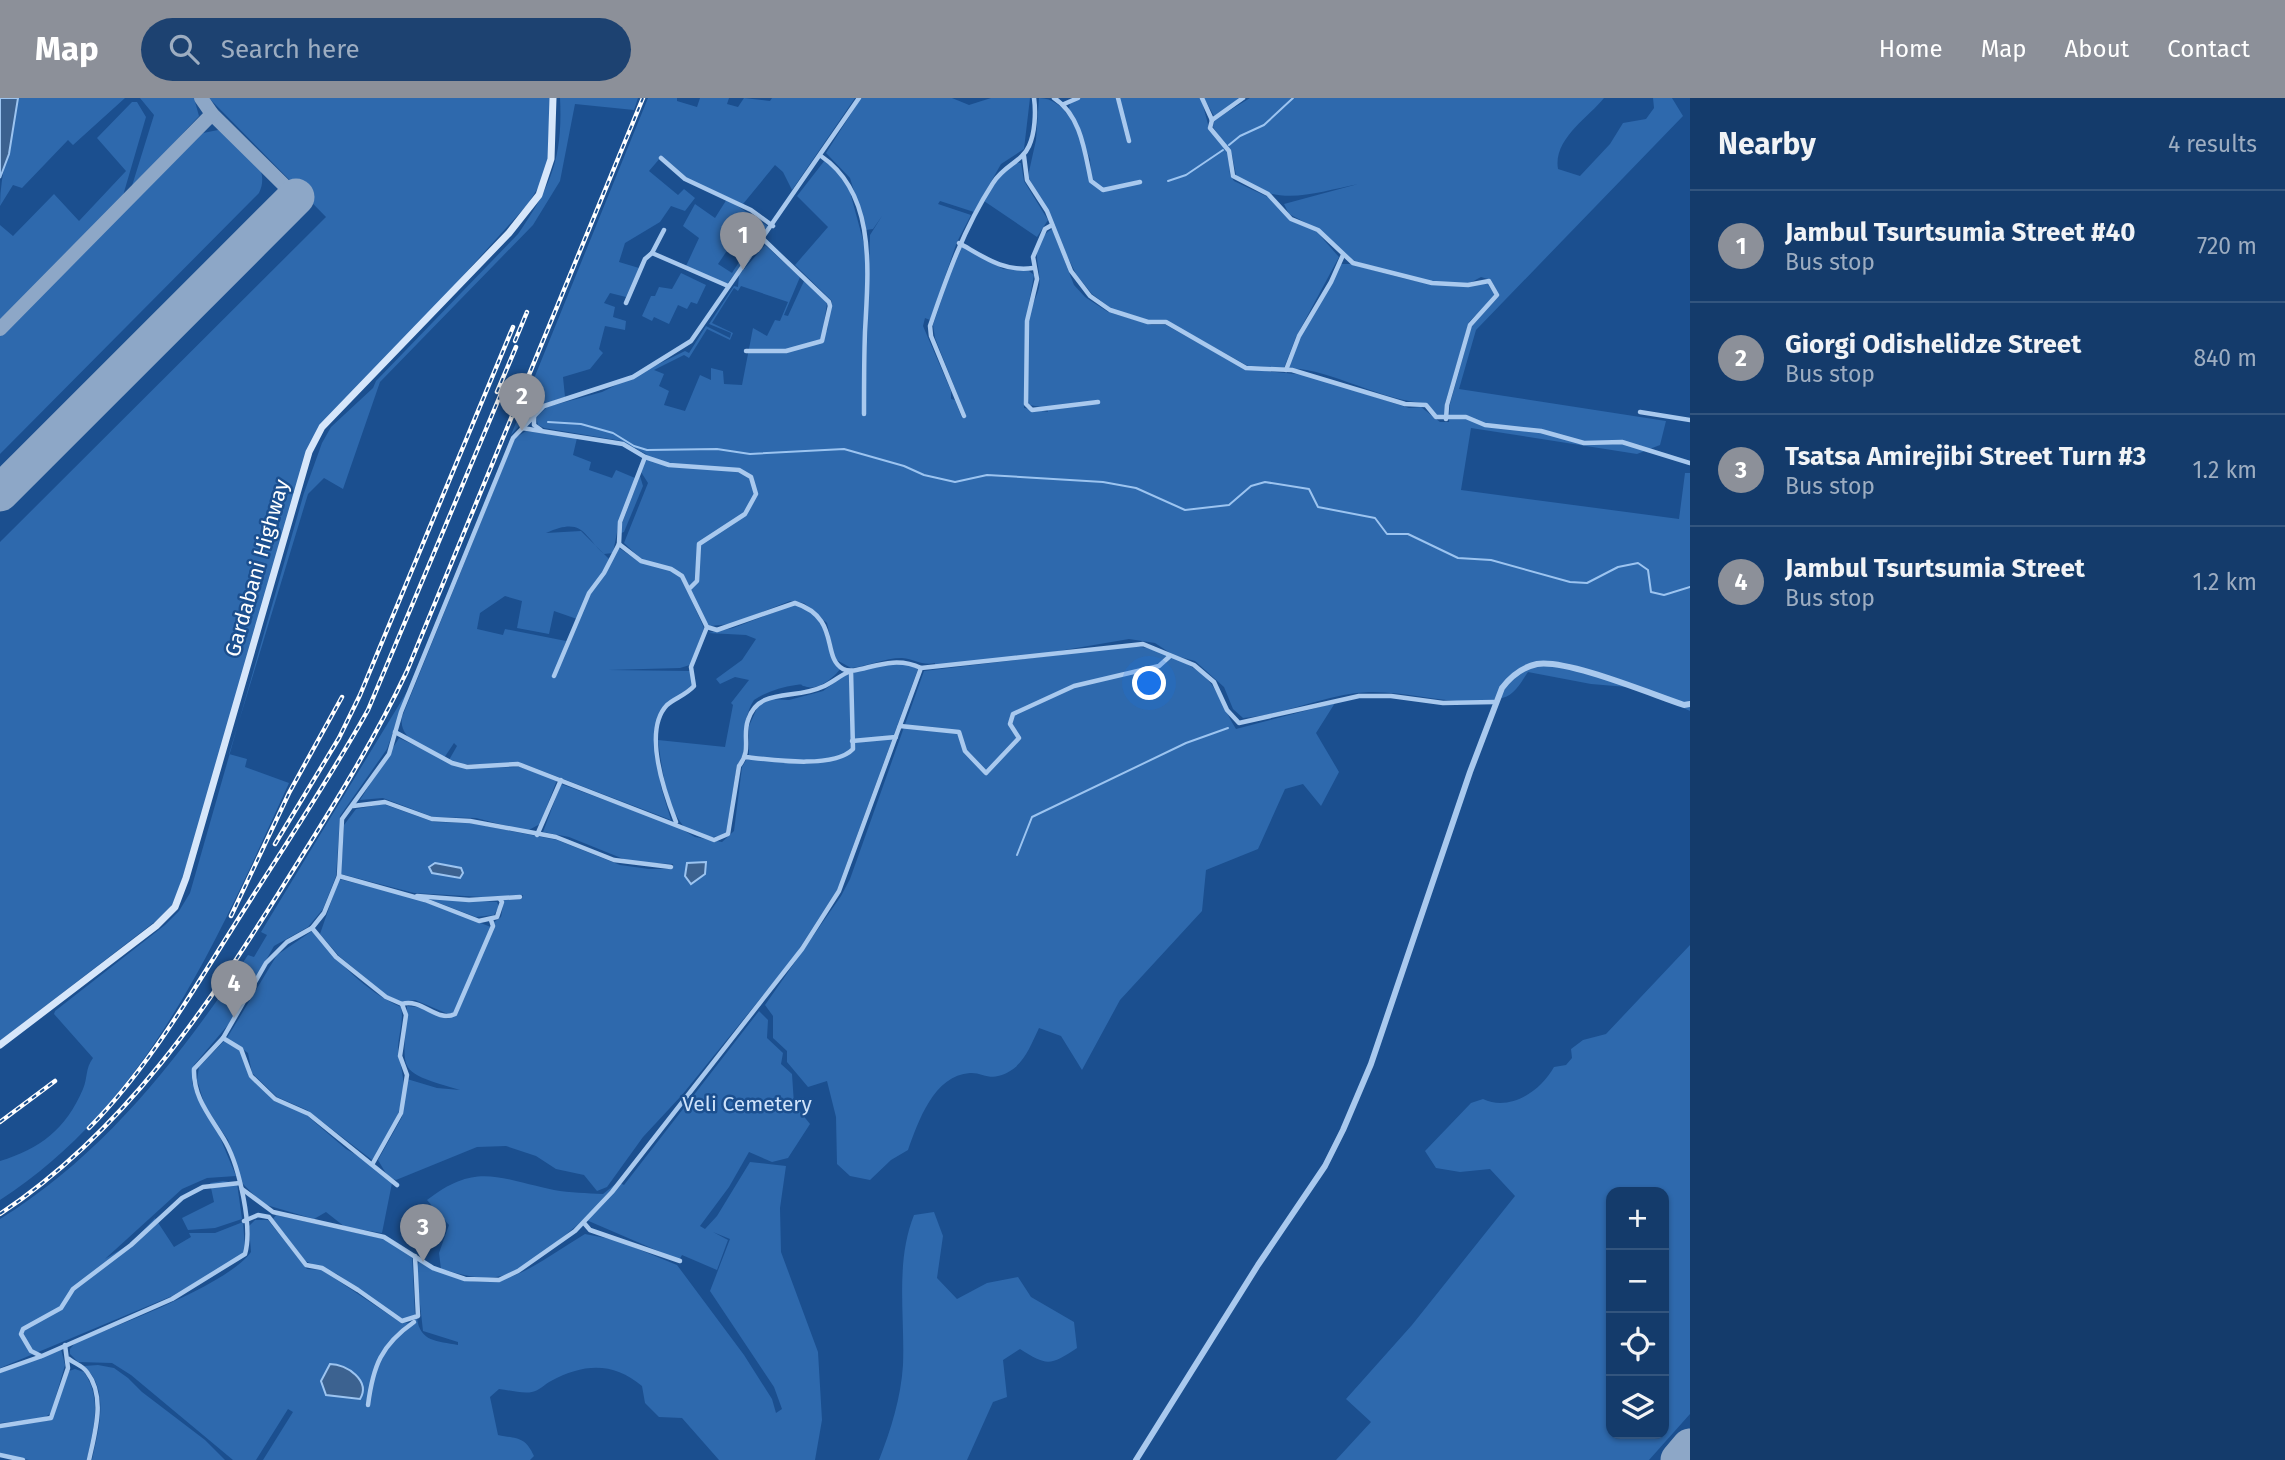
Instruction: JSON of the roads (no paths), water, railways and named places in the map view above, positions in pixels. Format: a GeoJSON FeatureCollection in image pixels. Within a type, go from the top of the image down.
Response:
{"type":"FeatureCollection","features":[{"type":"Feature","properties":{"kind":"main road","name":"Gardabani Highway"},"geometry":{"type":"LineString","coordinates":[[0,1045],[128,948],[175,907],[187,878],[309,452],[322,427],[509,233],[539,195],[551,159],[553,98]]}},
{"type":"Feature","properties":{"kind":"street"},"geometry":{"type":"LineString","coordinates":[[0,1371],[42,1356],[172,1299],[240,1260],[247,1247],[240,1185],[227,1145],[195,1090],[194,1069],[223,1038],[266,962],[287,942],[312,928],[324,913],[339,876],[339,835],[342,819],[359,791],[388,754],[508,451],[521,428],[544,405],[633,377],[682,349],[705,323],[859,98]]}},
{"type":"Feature","properties":{"kind":"street"},"geometry":{"type":"LineString","coordinates":[[1034,98],[1031,141],[1024,156],[1027,180],[1052,225],[1071,271],[1090,296],[1110,310],[1148,322],[1166,322],[1246,368],[1286,370],[1322,377],[1405,404],[1426,405],[1436,417],[1466,417],[1485,425],[1541,431],[1584,443],[1622,442],[1690,463]]}},
{"type":"Feature","properties":{"kind":"street"},"geometry":{"type":"LineString","coordinates":[[1054,98],[1064,104],[1084,144],[1091,181],[1103,190],[1140,182]]}},
{"type":"Feature","properties":{"kind":"street"},"geometry":{"type":"LineString","coordinates":[[1064,104],[1078,98]]}},
{"type":"Feature","properties":{"kind":"street"},"geometry":{"type":"LineString","coordinates":[[1118,98],[1129,141]]}},
{"type":"Feature","properties":{"kind":"street"},"geometry":{"type":"LineString","coordinates":[[1202,98],[1212,120],[1210,128],[1229,151],[1233,176],[1275,199],[1291,219],[1318,230],[1353,263],[1432,283],[1468,285],[1489,281],[1497,295],[1470,324],[1447,405],[1446,419]]}},
{"type":"Feature","properties":{"kind":"street"},"geometry":{"type":"LineString","coordinates":[[1212,120],[1243,98]]}},
{"type":"Feature","properties":{"kind":"street"},"geometry":{"type":"LineString","coordinates":[[821,156],[836,166],[848,180],[868,249],[864,414]]}},
{"type":"Feature","properties":{"kind":"street"},"geometry":{"type":"LineString","coordinates":[[964,416],[931,336],[930,326],[959,243],[1000,170],[1024,156]]}},
{"type":"Feature","properties":{"kind":"street"},"geometry":{"type":"LineString","coordinates":[[661,158],[685,179],[751,210],[773,226]]}},
{"type":"Feature","properties":{"kind":"street"},"geometry":{"type":"LineString","coordinates":[[1052,225],[1045,229],[1035,248],[1032,268],[1037,279],[1027,321],[1026,404],[1032,410],[1046,410],[1098,402]]}},
{"type":"Feature","properties":{"kind":"street"},"geometry":{"type":"LineString","coordinates":[[626,303],[645,259],[652,253],[664,230]]}},
{"type":"Feature","properties":{"kind":"street"},"geometry":{"type":"LineString","coordinates":[[746,351],[766,353],[815,345],[824,336],[830,306],[829,302],[763,239]]}},
{"type":"Feature","properties":{"kind":"street"},"geometry":{"type":"LineString","coordinates":[[959,243],[1003,268],[1032,268]]}},
{"type":"Feature","properties":{"kind":"street"},"geometry":{"type":"LineString","coordinates":[[652,253],[728,286]]}},
{"type":"Feature","properties":{"kind":"street"},"geometry":{"type":"LineString","coordinates":[[1286,370],[1299,336],[1331,282],[1343,255]]}},
{"type":"Feature","properties":{"kind":"street"},"geometry":{"type":"LineString","coordinates":[[1640,412],[1690,420]]}},
{"type":"Feature","properties":{"kind":"street"},"geometry":{"type":"LineString","coordinates":[[534,413],[534,425],[545,431]]}},
{"type":"Feature","properties":{"kind":"street"},"geometry":{"type":"LineString","coordinates":[[521,428],[623,444],[645,457],[668,465],[739,470],[751,477],[756,494],[745,513],[699,544],[697,581],[690,588]]}},
{"type":"Feature","properties":{"kind":"street"},"geometry":{"type":"LineString","coordinates":[[554,676],[589,593],[604,573],[619,544],[620,522],[645,457]]}},
{"type":"Feature","properties":{"kind":"street"},"geometry":{"type":"LineString","coordinates":[[619,544],[641,561],[671,569],[682,576],[690,588],[706,627],[691,667],[694,687],[664,708],[658,726],[656,740],[662,785],[676,823]]}},
{"type":"Feature","properties":{"kind":"street"},"geometry":{"type":"LineString","coordinates":[[706,627],[717,630],[794,603],[806,606],[824,624],[834,660],[843,669],[851,671]]}},
{"type":"Feature","properties":{"kind":"street"},"geometry":{"type":"LineString","coordinates":[[395,732],[452,763],[467,767],[518,764],[676,823],[695,835],[714,840],[728,834],[738,766],[746,757],[746,723],[756,704],[774,696],[788,698],[823,687],[851,671],[884,662],[906,661],[921,668],[996,662],[1132,643],[1152,646],[1194,665],[1214,682],[1234,720],[1245,723],[1335,699],[1359,696],[1391,696],[1443,703],[1494,702]]}},
{"type":"Feature","properties":{"kind":"street"},"geometry":{"type":"LineString","coordinates":[[900,726],[958,732],[965,751],[986,773],[1019,738],[1010,724],[1013,714],[1074,686],[1158,666],[1170,656]]}},
{"type":"Feature","properties":{"kind":"street"},"geometry":{"type":"LineString","coordinates":[[1136,1460],[1258,1265],[1325,1166],[1343,1130],[1371,1064],[1494,702],[1511,677],[1535,664],[1550,663],[1684,705],[1690,704]]}},
{"type":"Feature","properties":{"kind":"street"},"geometry":{"type":"LineString","coordinates":[[42,1356],[26,1345],[21,1334],[23,1329],[61,1308],[73,1289],[131,1245],[182,1198],[203,1187],[240,1185],[258,1204],[273,1212],[384,1237],[450,1276],[476,1281],[499,1280],[517,1271],[584,1223],[612,1192],[802,948],[839,891],[921,668]]}},
{"type":"Feature","properties":{"kind":"street"},"geometry":{"type":"LineString","coordinates":[[746,757],[813,761],[846,756],[853,749],[851,671]]}},
{"type":"Feature","properties":{"kind":"street"},"geometry":{"type":"LineString","coordinates":[[852,741],[896,737]]}},
{"type":"Feature","properties":{"kind":"street"},"geometry":{"type":"LineString","coordinates":[[537,835],[561,780]]}},
{"type":"Feature","properties":{"kind":"street"},"geometry":{"type":"LineString","coordinates":[[352,806],[385,802],[432,819],[470,821],[577,843],[614,860],[671,867]]}},
{"type":"Feature","properties":{"kind":"street"},"geometry":{"type":"LineString","coordinates":[[339,876],[413,896],[479,921],[491,920],[501,911],[500,899]]}},
{"type":"Feature","properties":{"kind":"street"},"geometry":{"type":"LineString","coordinates":[[413,896],[500,899],[520,897]]}},
{"type":"Feature","properties":{"kind":"street"},"geometry":{"type":"LineString","coordinates":[[312,928],[336,957],[386,997],[402,1004],[414,1002],[445,1017],[456,1014],[493,926],[491,920]]}},
{"type":"Feature","properties":{"kind":"street"},"geometry":{"type":"LineString","coordinates":[[373,1163],[401,1113],[407,1075],[400,1056],[406,1015],[402,1004]]}},
{"type":"Feature","properties":{"kind":"street"},"geometry":{"type":"LineString","coordinates":[[223,1038],[241,1049],[251,1076],[275,1099],[309,1114],[397,1185]]}},
{"type":"Feature","properties":{"kind":"street"},"geometry":{"type":"LineString","coordinates":[[244,1221],[258,1215],[269,1217],[306,1265],[322,1268],[402,1321],[418,1316]]}},
{"type":"Feature","properties":{"kind":"street"},"geometry":{"type":"LineString","coordinates":[[584,1223],[590,1230],[680,1261]]}},
{"type":"Feature","properties":{"kind":"street"},"geometry":{"type":"LineString","coordinates":[[415,1255],[418,1316]]}},
{"type":"Feature","properties":{"kind":"street"},"geometry":{"type":"LineString","coordinates":[[368,1405],[377,1364],[396,1334],[418,1316]]}},
{"type":"Feature","properties":{"kind":"street"},"geometry":{"type":"LineString","coordinates":[[0,1426],[51,1418],[68,1358],[65,1345]]}},
{"type":"Feature","properties":{"kind":"street"},"geometry":{"type":"LineString","coordinates":[[68,1358],[87,1371],[97,1394],[98,1413],[89,1460]]}},
{"type":"Feature","properties":{"kind":"street"},"geometry":{"type":"LineString","coordinates":[[0,1455],[23,1460]]}},
{"type":"Feature","properties":{"kind":"waterway"},"geometry":{"type":"LineString","coordinates":[[1229,145],[1240,136],[1264,125],[1293,98]]}},
{"type":"Feature","properties":{"kind":"waterway"},"geometry":{"type":"LineString","coordinates":[[1168,181],[1186,175],[1223,150]]}},
{"type":"Feature","properties":{"kind":"waterway"},"geometry":{"type":"LineString","coordinates":[[548,422],[581,424],[613,433],[634,446],[647,450],[717,449],[750,454],[844,449],[904,466],[924,475],[955,482],[987,475],[1103,482],[1136,488],[1185,510],[1229,505],[1251,486],[1265,482],[1309,489],[1318,507],[1375,518],[1387,534],[1408,534],[1458,558],[1491,560],[1570,582],[1587,583],[1618,567],[1638,563],[1648,570],[1651,592],[1664,595],[1690,587]]}},
{"type":"Feature","properties":{"kind":"waterway"},"geometry":{"type":"LineString","coordinates":[[1017,855],[1032,817],[1186,743],[1228,728]]}},
{"type":"Feature","properties":{"kind":"railway"},"geometry":{"type":"LineString","coordinates":[[0,1214],[45,1181],[86,1145],[125,1106],[194,1021],[318,831],[365,752],[407,671],[643,98]]}},
{"type":"Feature","properties":{"kind":"railway"},"geometry":{"type":"LineString","coordinates":[[515,341],[527,312]]}},
{"type":"Feature","properties":{"kind":"railway"},"geometry":{"type":"LineString","coordinates":[[275,844],[339,738],[360,695],[513,327]]}},
{"type":"Feature","properties":{"kind":"railway"},"geometry":{"type":"LineString","coordinates":[[497,392],[516,347]]}},
{"type":"Feature","properties":{"kind":"railway"},"geometry":{"type":"LineString","coordinates":[[89,1128],[110,1106],[166,1033],[319,793],[368,710],[505,384]]}},
{"type":"Feature","properties":{"kind":"railway"},"geometry":{"type":"LineString","coordinates":[[231,916],[289,793],[342,697]]}},
{"type":"Feature","properties":{"kind":"railway"},"geometry":{"type":"LineString","coordinates":[[0,1122],[55,1081]]}},
{"type":"Feature","properties":{"kind":"place","name":"Jambul Tsurtsumia Street #40"},"geometry":{"type":"Point","coordinates":[743,270]}},
{"type":"Feature","properties":{"kind":"place","name":"Giorgi Odishelidze Street"},"geometry":{"type":"Point","coordinates":[522,431]}},
{"type":"Feature","properties":{"kind":"place","name":"Jambul Tsurtsumia Street"},"geometry":{"type":"Point","coordinates":[234,1018]}},
{"type":"Feature","properties":{"kind":"place","name":"Tsatsa Amirejibi Street Turn #3"},"geometry":{"type":"Point","coordinates":[423,1262]}},
{"type":"Feature","properties":{"kind":"park label","name":"Veli Cemetery"},"geometry":{"type":"Point","coordinates":[747,1104]}}]}
